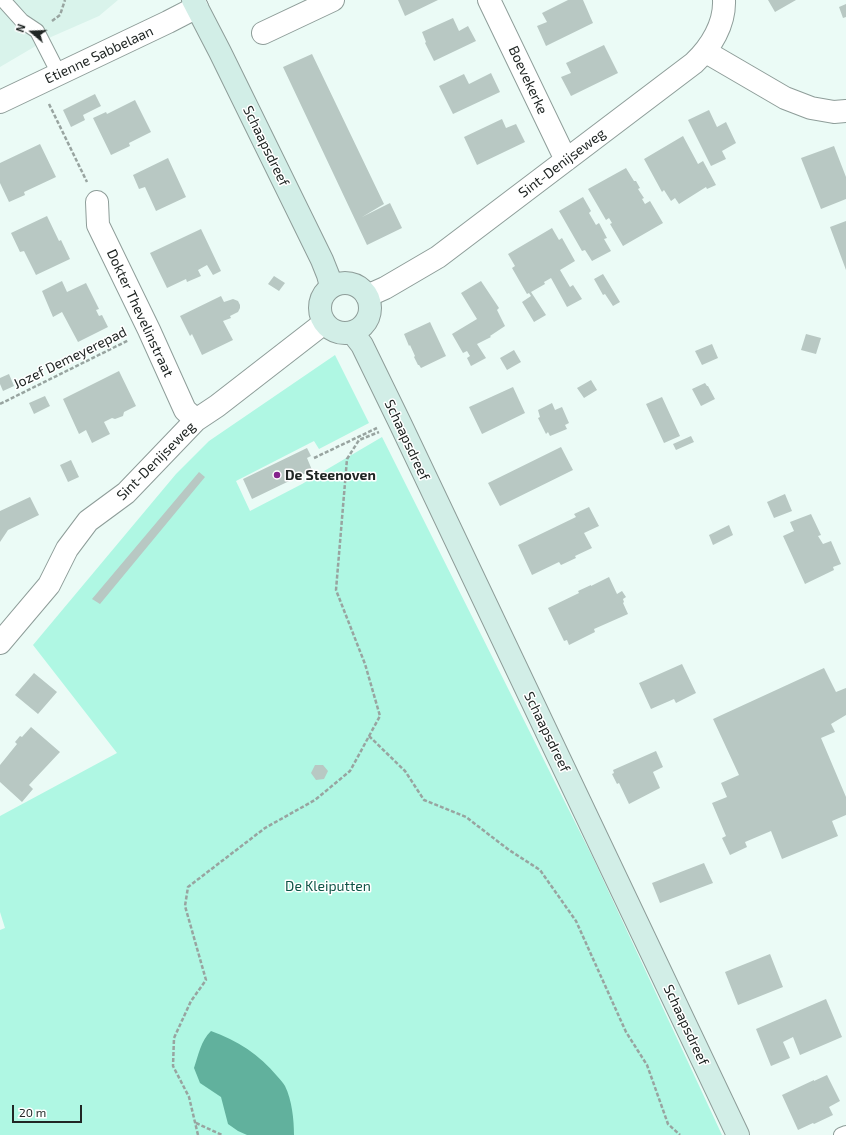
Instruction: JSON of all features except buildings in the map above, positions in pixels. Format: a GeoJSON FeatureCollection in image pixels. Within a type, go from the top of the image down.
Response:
{"type":"FeatureCollection","features":[{"type":"Feature","properties":{"kind":"street"},"geometry":{"type":"LineString","coordinates":[[263,32],[333,0]]}},
{"type":"Feature","properties":{"kind":"street","name":"Boevekerke"},"geometry":{"type":"LineString","coordinates":[[490,0],[566,160]]}},
{"type":"Feature","properties":{"kind":"street","name":"Sint-Denijseweg"},"geometry":{"type":"LineString","coordinates":[[367,296],[385,288],[438,257],[694,63],[706,52],[717,32],[725,8],[724,0]]}},
{"type":"Feature","properties":{"kind":"street","name":"Etienne Sabbelaan"},"geometry":{"type":"LineString","coordinates":[[0,102],[168,22],[195,4]]}},
{"type":"Feature","properties":{"kind":"street","name":"Schaapsdreef"},"geometry":{"type":"LineString","coordinates":[[195,4],[322,260],[331,286]]}},
{"type":"Feature","properties":{"kind":"street"},"geometry":{"type":"LineString","coordinates":[[706,52],[785,98],[811,108],[834,112],[846,111]]}},
{"type":"Feature","properties":{"kind":"street","name":"Dokter Thevelinstraat"},"geometry":{"type":"LineString","coordinates":[[97,202],[98,225],[149,330],[185,410],[196,420]]}},
{"type":"Feature","properties":{"kind":"street"},"geometry":{"type":"LineString","coordinates":[[343,282],[353,284],[361,288],[367,296],[370,303],[370,311],[364,324],[358,329],[352,332],[339,332],[331,329],[324,323],[321,317],[320,305],[324,293],[331,286],[343,282]]}},
{"type":"Feature","properties":{"kind":"street","name":"Sint-Denijseweg"},"geometry":{"type":"LineString","coordinates":[[0,643],[49,585],[67,549],[88,521],[126,493],[196,420],[217,406],[324,323]]}},
{"type":"Feature","properties":{"kind":"street","name":"Schaapsdreef"},"geometry":{"type":"LineString","coordinates":[[352,332],[362,345],[399,421],[738,1135]]}},
{"type":"Feature","properties":{"kind":"lane"},"geometry":{"type":"LineString","coordinates":[[4,0],[22,20],[37,31],[59,74]]}},
{"type":"Feature","properties":{"kind":"lane"},"geometry":{"type":"LineString","coordinates":[[842,1135],[846,1133]]}},
{"type":"Feature","properties":{"kind":"path"},"geometry":{"type":"LineString","coordinates":[[37,31],[48,25],[60,15],[65,0]]}},
{"type":"Feature","properties":{"kind":"path"},"geometry":{"type":"LineString","coordinates":[[39,83],[97,202]]}},
{"type":"Feature","properties":{"kind":"path","name":"Jozef Demeyerepad"},"geometry":{"type":"LineString","coordinates":[[0,404],[149,330]]}},
{"type":"Feature","properties":{"kind":"path"},"geometry":{"type":"LineString","coordinates":[[314,458],[399,421]]}},
{"type":"Feature","properties":{"kind":"path"},"geometry":{"type":"LineString","coordinates":[[198,1135],[189,1097],[173,1066],[174,1038],[191,1001],[206,980],[185,906],[188,887],[265,828],[315,800],[350,770],[380,716],[365,664],[336,590],[347,459],[359,440],[399,421]]}},
{"type":"Feature","properties":{"kind":"path"},"geometry":{"type":"LineString","coordinates":[[369,736],[405,771],[424,800],[466,817],[509,850],[540,870],[576,921],[626,1032],[647,1065],[668,1124],[680,1135]]}},
{"type":"Feature","properties":{"kind":"path"},"geometry":{"type":"LineString","coordinates":[[195,1122],[222,1135]]}},
{"type":"Feature","properties":{"kind":"shaded area"},"geometry":{"type":"Polygon","coordinates":[[[0,0],[118,0],[99,16],[51,37],[0,67],[0,0]]]}},
{"type":"Feature","properties":{"kind":"shaded area"},"geometry":{"type":"Polygon","coordinates":[[[211,1031],[230,1039],[256,1055],[270,1068],[285,1086],[291,1104],[294,1135],[247,1135],[228,1124],[221,1097],[200,1083],[194,1068],[202,1043],[211,1031]]]}},
{"type":"Feature","properties":{"kind":"green space","name":"De Kleiputten"},"geometry":{"type":"Polygon","coordinates":[[[335,355],[369,423],[319,449],[314,441],[236,481],[250,511],[302,484],[382,437],[593,858],[722,1135],[0,1135],[0,930],[5,928],[0,912],[0,816],[117,753],[33,645],[176,474],[209,441],[335,355]]]}},
{"type":"Feature","properties":{"kind":"place","name":"De Steenoven"},"geometry":{"type":"Point","coordinates":[277,475]}}]}
